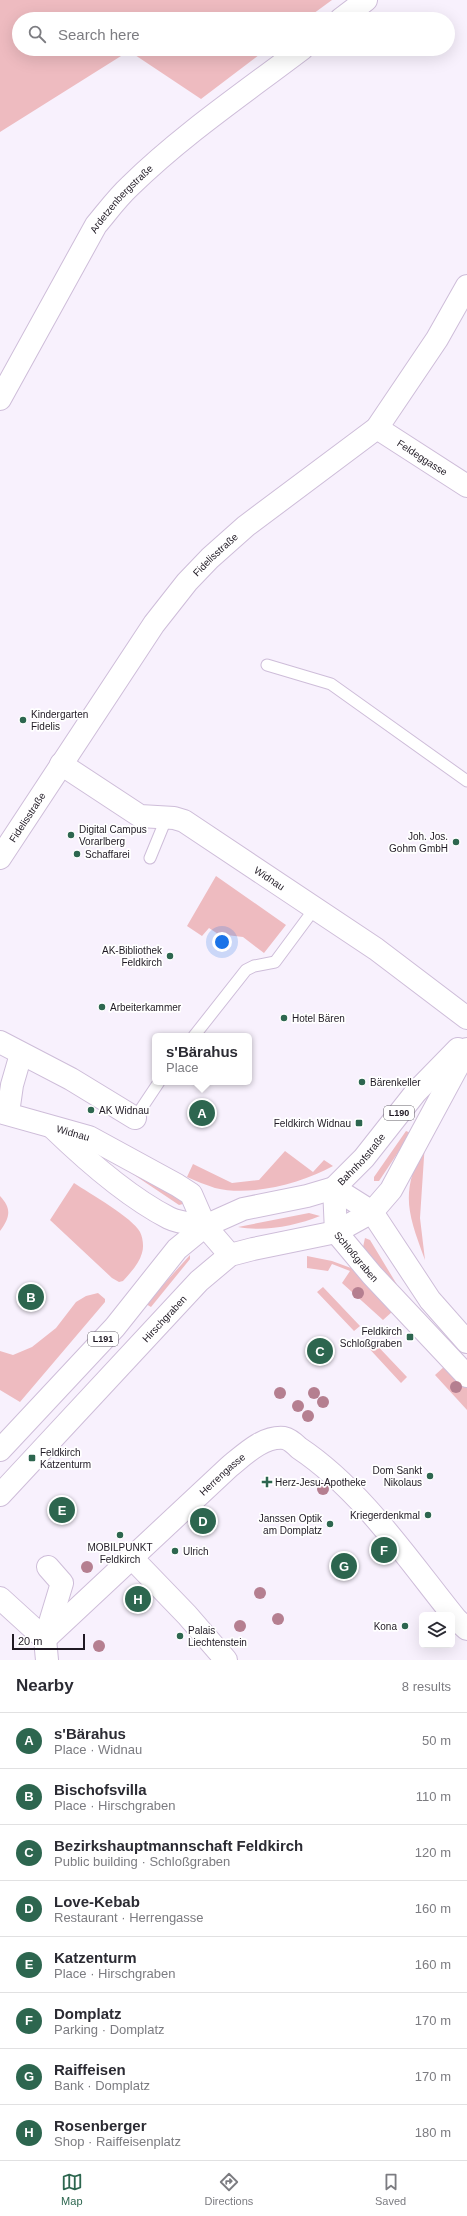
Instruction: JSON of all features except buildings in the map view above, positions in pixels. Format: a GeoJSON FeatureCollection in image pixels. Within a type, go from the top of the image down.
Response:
{"type":"FeatureCollection","features":[{"type":"Feature","properties":{"kind":"street"},"geometry":{"type":"LineString","coordinates":[[350,12],[366,0]]}},
{"type":"Feature","properties":{"kind":"street","name":"Ardetzenbergstraße"},"geometry":{"type":"LineString","coordinates":[[0,399],[96,225],[114,203],[129,187],[172,148],[293,56]]}},
{"type":"Feature","properties":{"kind":"street","name":"Fidelisstraße"},"geometry":{"type":"LineString","coordinates":[[0,858],[60,764],[154,624],[187,582],[210,558],[246,526],[377,428],[437,338],[467,286]]}},
{"type":"Feature","properties":{"kind":"street","name":"Feldeggasse"},"geometry":{"type":"LineString","coordinates":[[377,428],[467,486]]}},
{"type":"Feature","properties":{"kind":"street","name":"Widnau"},"geometry":{"type":"LineString","coordinates":[[60,764],[140,816],[166,819],[174,818],[184,821],[376,949],[467,1018]]}},
{"type":"Feature","properties":{"kind":"street","name":"Bahnhofstraße"},"geometry":{"type":"LineString","coordinates":[[334,1188],[364,1158],[416,1092],[467,1040]]}},
{"type":"Feature","properties":{"kind":"street"},"geometry":{"type":"LineString","coordinates":[[0,1042],[71,1079],[135,1118]]}},
{"type":"Feature","properties":{"kind":"street","name":"L190"},"geometry":{"type":"LineString","coordinates":[[372,1212],[391,1190],[467,1049]]}},
{"type":"Feature","properties":{"kind":"street","name":"Widnau"},"geometry":{"type":"LineString","coordinates":[[21,1054],[4,1113],[49,1124],[89,1137],[178,1185],[191,1194],[205,1226],[230,1255]]}},
{"type":"Feature","properties":{"kind":"street","name":"Widnau"},"geometry":{"type":"LineString","coordinates":[[49,1124],[76,1151],[145,1203],[170,1219],[205,1226]]}},
{"type":"Feature","properties":{"kind":"street"},"geometry":{"type":"LineString","coordinates":[[334,1188],[372,1212],[430,1300],[467,1342]]}},
{"type":"Feature","properties":{"kind":"street","name":"L191"},"geometry":{"type":"LineString","coordinates":[[0,1450],[115,1326],[177,1249],[205,1226],[243,1209],[307,1196],[334,1188]]}},
{"type":"Feature","properties":{"kind":"street","name":"Schloßgraben"},"geometry":{"type":"LineString","coordinates":[[334,1188],[336,1232],[372,1276],[467,1376]]}},
{"type":"Feature","properties":{"kind":"street","name":"Hirschgraben"},"geometry":{"type":"LineString","coordinates":[[0,1495],[199,1281],[230,1255],[253,1248],[336,1232],[372,1212]]}},
{"type":"Feature","properties":{"kind":"street","name":"Herrengasse"},"geometry":{"type":"LineString","coordinates":[[45,1638],[229,1467],[251,1449],[272,1438],[286,1438],[320,1463],[365,1507],[456,1620],[467,1629]]}},
{"type":"Feature","properties":{"kind":"street"},"geometry":{"type":"LineString","coordinates":[[131,1557],[187,1615],[226,1660]]}},
{"type":"Feature","properties":{"kind":"street"},"geometry":{"type":"LineString","coordinates":[[46,1660],[45,1638],[62,1583],[48,1567]]}},
{"type":"Feature","properties":{"kind":"street"},"geometry":{"type":"LineString","coordinates":[[0,1598],[45,1638]]}},
{"type":"Feature","properties":{"kind":"lane"},"geometry":{"type":"LineString","coordinates":[[267,665],[331,684],[467,781]]}},
{"type":"Feature","properties":{"kind":"lane"},"geometry":{"type":"LineString","coordinates":[[150,858],[166,819]]}},
{"type":"Feature","properties":{"kind":"lane"},"geometry":{"type":"LineString","coordinates":[[196,1033],[246,970],[254,966],[268,965],[275,962],[315,908]]}},
{"type":"Feature","properties":{"kind":"lane"},"geometry":{"type":"LineString","coordinates":[[135,1118],[157,1085]]}},
{"type":"Feature","properties":{"kind":"shaded area"},"geometry":{"type":"Polygon","coordinates":[[[0,0],[332,0],[316,12],[12,12],[12,56],[121,56],[0,132],[0,0]]]}},
{"type":"Feature","properties":{"kind":"shaded area"},"geometry":{"type":"Polygon","coordinates":[[[136,56],[258,56],[201,99],[136,56]]]}},
{"type":"Feature","properties":{"kind":"shaded area"},"geometry":{"type":"Polygon","coordinates":[[[216,876],[286,925],[264,953],[243,937],[218,934],[209,928],[202,936],[187,926],[216,876]]]}},
{"type":"Feature","properties":{"kind":"shaded area"},"geometry":{"type":"Polygon","coordinates":[[[406,1131],[411,1133],[379,1181],[374,1181],[374,1177],[406,1131]]]}},
{"type":"Feature","properties":{"kind":"shaded area"},"geometry":{"type":"Polygon","coordinates":[[[425,1142],[420,1218],[425,1260],[410,1214],[409,1188],[417,1160],[425,1142]]]}},
{"type":"Feature","properties":{"kind":"shaded area"},"geometry":{"type":"Polygon","coordinates":[[[285,1151],[313,1172],[324,1160],[333,1166],[292,1183],[276,1187],[245,1191],[215,1188],[187,1177],[193,1164],[232,1183],[259,1180],[285,1151]]]}},
{"type":"Feature","properties":{"kind":"shaded area"},"geometry":{"type":"Polygon","coordinates":[[[103,1154],[182,1199],[183,1204],[179,1205],[103,1154]]]}},
{"type":"Feature","properties":{"kind":"shaded area"},"geometry":{"type":"Polygon","coordinates":[[[74,1183],[120,1213],[136,1226],[140,1232],[143,1245],[141,1257],[123,1281],[119,1282],[112,1278],[50,1220],[74,1183]]]}},
{"type":"Feature","properties":{"kind":"shaded area"},"geometry":{"type":"Polygon","coordinates":[[[0,1196],[8,1209],[8,1217],[0,1231],[0,1196]]]}},
{"type":"Feature","properties":{"kind":"shaded area"},"geometry":{"type":"Polygon","coordinates":[[[309,1213],[320,1216],[300,1223],[279,1227],[258,1229],[238,1227],[309,1213]]]}},
{"type":"Feature","properties":{"kind":"shaded area"},"geometry":{"type":"Polygon","coordinates":[[[365,1238],[370,1240],[399,1288],[382,1272],[363,1247],[365,1238]]]}},
{"type":"Feature","properties":{"kind":"shaded area"},"geometry":{"type":"Polygon","coordinates":[[[190,1255],[190,1259],[151,1307],[146,1304],[190,1255]]]}},
{"type":"Feature","properties":{"kind":"shaded area"},"geometry":{"type":"Polygon","coordinates":[[[307,1256],[332,1261],[351,1268],[393,1311],[383,1320],[342,1283],[350,1271],[332,1264],[328,1271],[307,1268],[307,1256]]]}},
{"type":"Feature","properties":{"kind":"shaded area"},"geometry":{"type":"Polygon","coordinates":[[[323,1287],[360,1326],[354,1331],[317,1292],[323,1287]]]}},
{"type":"Feature","properties":{"kind":"shaded area"},"geometry":{"type":"Polygon","coordinates":[[[98,1293],[105,1299],[105,1302],[20,1402],[0,1390],[0,1351],[13,1355],[32,1347],[56,1328],[76,1302],[86,1296],[98,1293]]]}},
{"type":"Feature","properties":{"kind":"shaded area"},"geometry":{"type":"Polygon","coordinates":[[[370,1338],[407,1377],[401,1383],[365,1344],[370,1338]]]}},
{"type":"Feature","properties":{"kind":"shaded area"},"geometry":{"type":"Polygon","coordinates":[[[446,1365],[467,1388],[467,1410],[435,1375],[446,1365]]]}},
{"type":"Feature","properties":{"kind":"place","name":"Kindergarten Fidelis"},"geometry":{"type":"Point","coordinates":[23,720]}},
{"type":"Feature","properties":{"kind":"place","name":"Digital Campus Vorarlberg"},"geometry":{"type":"Point","coordinates":[71,835]}},
{"type":"Feature","properties":{"kind":"place","name":"Joh. Jos. Gohm GmbH"},"geometry":{"type":"Point","coordinates":[456,842]}},
{"type":"Feature","properties":{"kind":"place","name":"Schaffarei"},"geometry":{"type":"Point","coordinates":[77,854]}},
{"type":"Feature","properties":{"kind":"place","name":"AK-Bibliothek Feldkirch"},"geometry":{"type":"Point","coordinates":[170,956]}},
{"type":"Feature","properties":{"kind":"place","name":"Arbeiterkammer"},"geometry":{"type":"Point","coordinates":[102,1007]}},
{"type":"Feature","properties":{"kind":"place","name":"Hotel Bären"},"geometry":{"type":"Point","coordinates":[284,1018]}},
{"type":"Feature","properties":{"kind":"place","name":"Bärenkeller"},"geometry":{"type":"Point","coordinates":[362,1082]}},
{"type":"Feature","properties":{"kind":"place","name":"AK Widnau"},"geometry":{"type":"Point","coordinates":[91,1110]}},
{"type":"Feature","properties":{"kind":"place","name":"s'Bärahus"},"geometry":{"type":"Point","coordinates":[202,1113]}},
{"type":"Feature","properties":{"kind":"place","name":"Feldkirch Widnau"},"geometry":{"type":"Point","coordinates":[359,1123]}},
{"type":"Feature","properties":{"kind":"place","name":"Bischofsvilla"},"geometry":{"type":"Point","coordinates":[31,1297]}},
{"type":"Feature","properties":{"kind":"place","name":"Feldkirch Schloßgraben"},"geometry":{"type":"Point","coordinates":[410,1337]}},
{"type":"Feature","properties":{"kind":"place","name":"Bezirkshauptmannschaft Feldkirch"},"geometry":{"type":"Point","coordinates":[320,1351]}},
{"type":"Feature","properties":{"kind":"place","name":"Feldkirch Katzenturm"},"geometry":{"type":"Point","coordinates":[32,1458]}},
{"type":"Feature","properties":{"kind":"place","name":"Dom Sankt Nikolaus"},"geometry":{"type":"Point","coordinates":[430,1476]}},
{"type":"Feature","properties":{"kind":"place","name":"Herz-Jesu-Apotheke"},"geometry":{"type":"Point","coordinates":[267,1482]}},
{"type":"Feature","properties":{"kind":"place","name":"Katzenturm"},"geometry":{"type":"Point","coordinates":[62,1510]}},
{"type":"Feature","properties":{"kind":"place","name":"Kriegerdenkmal"},"geometry":{"type":"Point","coordinates":[428,1515]}},
{"type":"Feature","properties":{"kind":"place","name":"Love-Kebab"},"geometry":{"type":"Point","coordinates":[203,1521]}},
{"type":"Feature","properties":{"kind":"place","name":"Janssen Optik am Domplatz"},"geometry":{"type":"Point","coordinates":[330,1524]}},
{"type":"Feature","properties":{"kind":"place","name":"MOBILPUNKT Feldkirch"},"geometry":{"type":"Point","coordinates":[120,1535]}},
{"type":"Feature","properties":{"kind":"place","name":"Domplatz"},"geometry":{"type":"Point","coordinates":[384,1550]}},
{"type":"Feature","properties":{"kind":"place","name":"Ulrich"},"geometry":{"type":"Point","coordinates":[175,1551]}},
{"type":"Feature","properties":{"kind":"place","name":"Raiffeisen"},"geometry":{"type":"Point","coordinates":[344,1566]}},
{"type":"Feature","properties":{"kind":"place","name":"Rosenberger"},"geometry":{"type":"Point","coordinates":[138,1599]}},
{"type":"Feature","properties":{"kind":"place","name":"Kona"},"geometry":{"type":"Point","coordinates":[405,1626]}},
{"type":"Feature","properties":{"kind":"place","name":"Palais Liechtenstein"},"geometry":{"type":"Point","coordinates":[180,1636]}}]}
